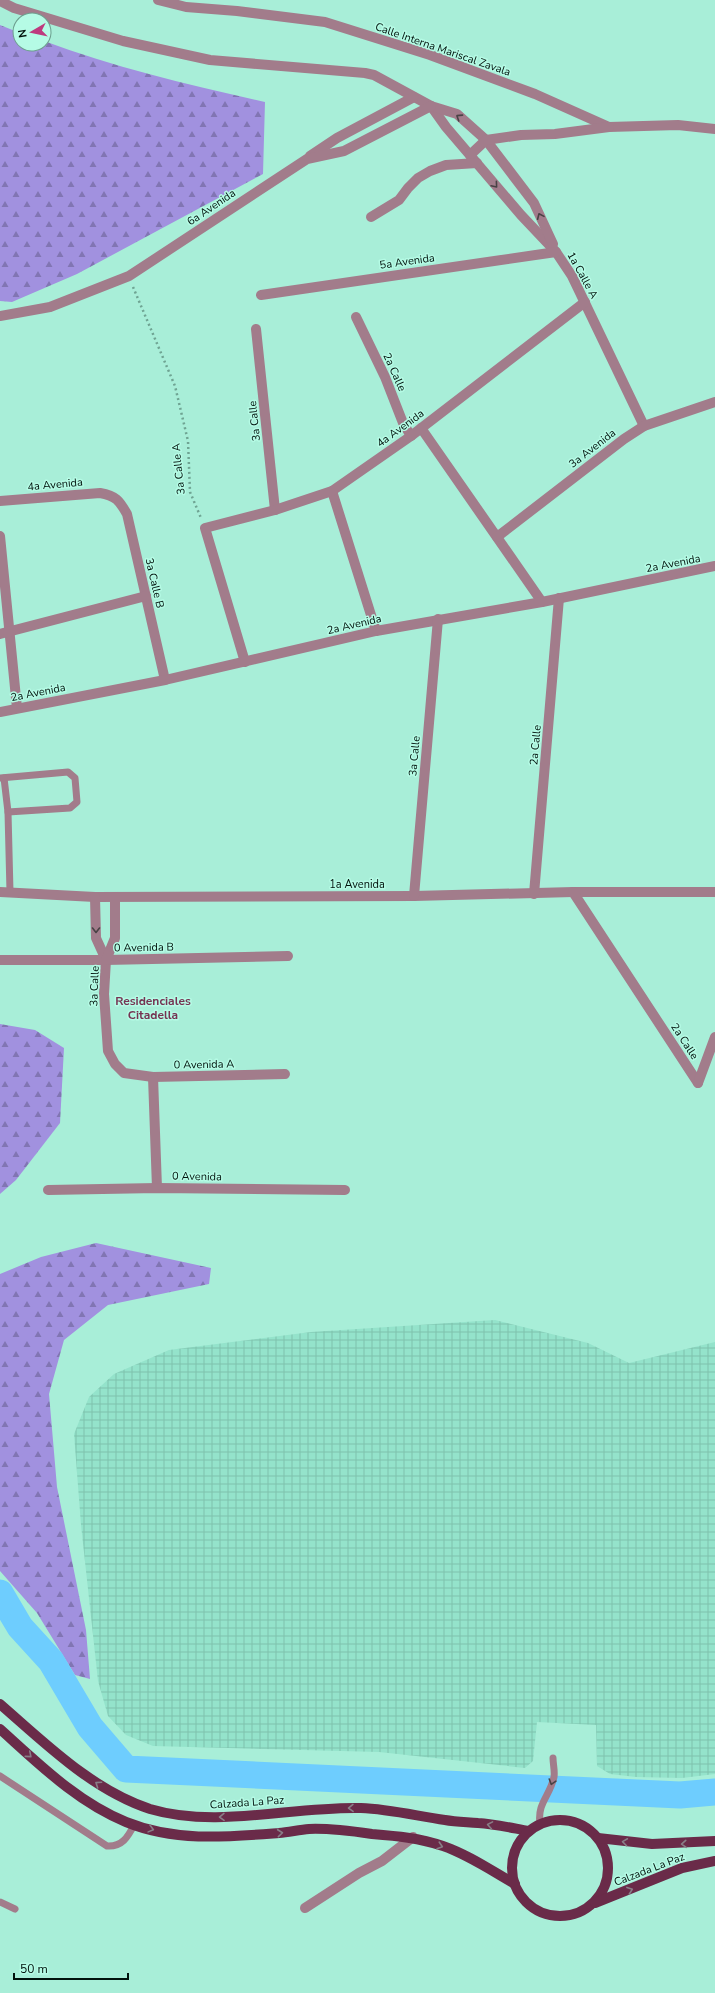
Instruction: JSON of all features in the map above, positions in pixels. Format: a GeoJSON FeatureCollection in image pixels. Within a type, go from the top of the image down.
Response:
{"type":"FeatureCollection","features":[{"type":"Feature","properties":{"kind":"main road","name":"Calzada La Paz"},"geometry":{"type":"LineString","coordinates":[[0,1704],[37,1736],[95,1781],[126,1800],[151,1809],[200,1817],[233,1817],[306,1809],[361,1808],[390,1811],[453,1822],[479,1823],[529,1832]]}},
{"type":"Feature","properties":{"kind":"main road"},"geometry":{"type":"LineString","coordinates":[[0,1729],[72,1791],[110,1814],[134,1825],[174,1835],[204,1837],[251,1835],[309,1829],[344,1830],[413,1837],[463,1855],[515,1884]]}},
{"type":"Feature","properties":{"kind":"main road"},"geometry":{"type":"LineString","coordinates":[[552,1820],[566,1820],[579,1823],[590,1830],[598,1838],[605,1851],[608,1862],[606,1884],[593,1903],[582,1911],[568,1916],[554,1916],[540,1912],[528,1904],[515,1884],[512,1870],[514,1856],[520,1842],[529,1832],[540,1824],[552,1820]]}},
{"type":"Feature","properties":{"kind":"main road","name":"Calzada La Paz"},"geometry":{"type":"LineString","coordinates":[[598,1838],[652,1844],[715,1841]]}},
{"type":"Feature","properties":{"kind":"main road","name":"Calzada La Paz"},"geometry":{"type":"LineString","coordinates":[[593,1903],[682,1868],[715,1861]]}},
{"type":"Feature","properties":{"kind":"street","name":"Calle Interna Mariscal Zavala"},"geometry":{"type":"LineString","coordinates":[[158,0],[186,7],[237,11],[326,22],[444,60],[535,94],[609,127],[678,125],[715,129]]}},
{"type":"Feature","properties":{"kind":"street"},"geometry":{"type":"LineString","coordinates":[[0,1],[14,8],[123,41],[210,60],[374,75],[432,106],[457,114],[486,140],[534,203],[556,252]]}},
{"type":"Feature","properties":{"kind":"street"},"geometry":{"type":"LineString","coordinates":[[307,159],[337,138],[414,97]]}},
{"type":"Feature","properties":{"kind":"street"},"geometry":{"type":"LineString","coordinates":[[432,106],[446,127],[473,159]]}},
{"type":"Feature","properties":{"kind":"street","name":"6a Avenida"},"geometry":{"type":"LineString","coordinates":[[0,316],[50,307],[129,276],[307,159],[344,151],[432,106]]}},
{"type":"Feature","properties":{"kind":"street"},"geometry":{"type":"LineString","coordinates":[[371,217],[399,200],[413,183],[430,171],[446,165],[473,159],[486,140],[521,135],[554,134],[609,127]]}},
{"type":"Feature","properties":{"kind":"street","name":"1a Calle A"},"geometry":{"type":"LineString","coordinates":[[473,159],[521,215],[556,252],[572,276],[644,426]]}},
{"type":"Feature","properties":{"kind":"street","name":"5a Avenida"},"geometry":{"type":"LineString","coordinates":[[261,295],[556,252]]}},
{"type":"Feature","properties":{"kind":"street","name":"4a Avenida"},"geometry":{"type":"LineString","coordinates":[[205,528],[275,510],[332,491],[411,436],[585,302]]}},
{"type":"Feature","properties":{"kind":"street","name":"2a Calle"},"geometry":{"type":"LineString","coordinates":[[356,317],[385,377],[403,423],[411,436]]}},
{"type":"Feature","properties":{"kind":"street","name":"3a Calle"},"geometry":{"type":"LineString","coordinates":[[256,329],[275,510]]}},
{"type":"Feature","properties":{"kind":"street","name":"3a Avenida"},"geometry":{"type":"LineString","coordinates":[[497,537],[624,439],[644,426],[715,402]]}},
{"type":"Feature","properties":{"kind":"street"},"geometry":{"type":"LineString","coordinates":[[421,428],[542,602]]}},
{"type":"Feature","properties":{"kind":"street"},"geometry":{"type":"LineString","coordinates":[[332,491],[376,631]]}},
{"type":"Feature","properties":{"kind":"street","name":"4a Avenida"},"geometry":{"type":"LineString","coordinates":[[0,501],[100,492],[112,495]]}},
{"type":"Feature","properties":{"kind":"street","name":"3a Calle B"},"geometry":{"type":"LineString","coordinates":[[112,495],[120,502],[127,514],[165,680]]}},
{"type":"Feature","properties":{"kind":"street"},"geometry":{"type":"LineString","coordinates":[[205,528],[245,662]]}},
{"type":"Feature","properties":{"kind":"street"},"geometry":{"type":"LineString","coordinates":[[0,536],[5,634],[17,708]]}},
{"type":"Feature","properties":{"kind":"street","name":"2a Avenida"},"geometry":{"type":"LineString","coordinates":[[0,712],[165,680],[376,631],[542,602],[715,566]]}},
{"type":"Feature","properties":{"kind":"street"},"geometry":{"type":"LineString","coordinates":[[5,634],[146,596]]}},
{"type":"Feature","properties":{"kind":"street","name":"2a Calle"},"geometry":{"type":"LineString","coordinates":[[534,894],[559,598]]}},
{"type":"Feature","properties":{"kind":"street","name":"3a Calle"},"geometry":{"type":"LineString","coordinates":[[414,896],[438,619]]}},
{"type":"Feature","properties":{"kind":"street","name":"1a Avenida"},"geometry":{"type":"LineString","coordinates":[[5,892],[95,897],[414,896],[573,892],[715,892]]}},
{"type":"Feature","properties":{"kind":"street","name":"2a Calle"},"geometry":{"type":"LineString","coordinates":[[573,892],[698,1083],[715,1037]]}},
{"type":"Feature","properties":{"kind":"street","name":"3a Calle"},"geometry":{"type":"LineString","coordinates":[[95,897],[96,938],[106,960],[104,994],[108,1051],[115,1064],[124,1073]]}},
{"type":"Feature","properties":{"kind":"street"},"geometry":{"type":"LineString","coordinates":[[106,960],[115,938],[115,897]]}},
{"type":"Feature","properties":{"kind":"street","name":"0 Avenida B"},"geometry":{"type":"LineString","coordinates":[[0,960],[106,960],[288,956]]}},
{"type":"Feature","properties":{"kind":"street","name":"0 Avenida A"},"geometry":{"type":"LineString","coordinates":[[124,1073],[153,1076],[285,1074]]}},
{"type":"Feature","properties":{"kind":"street"},"geometry":{"type":"LineString","coordinates":[[153,1076],[157,1188]]}},
{"type":"Feature","properties":{"kind":"street","name":"0 Avenida"},"geometry":{"type":"LineString","coordinates":[[48,1190],[157,1188],[345,1190]]}},
{"type":"Feature","properties":{"kind":"street"},"geometry":{"type":"LineString","coordinates":[[305,1908],[359,1873],[382,1861],[413,1837]]}},
{"type":"Feature","properties":{"kind":"lane"},"geometry":{"type":"LineString","coordinates":[[5,892],[8,812],[2,778],[68,772],[75,778],[77,802],[70,808],[8,812]]}},
{"type":"Feature","properties":{"kind":"lane"},"geometry":{"type":"LineString","coordinates":[[540,1824],[538,1813],[541,1804],[551,1788],[554,1775],[553,1758]]}},
{"type":"Feature","properties":{"kind":"lane"},"geometry":{"type":"LineString","coordinates":[[0,1776],[107,1846],[115,1846],[127,1839],[134,1825]]}},
{"type":"Feature","properties":{"kind":"lane"},"geometry":{"type":"LineString","coordinates":[[0,1902],[14,1909]]}},
{"type":"Feature","properties":{"kind":"path","name":"3a Calle A"},"geometry":{"type":"LineString","coordinates":[[129,276],[175,386],[188,441],[190,492],[205,528]]}},
{"type":"Feature","properties":{"kind":"shaded area"},"geometry":{"type":"Polygon","coordinates":[[[495,1320],[588,1343],[629,1363],[715,1342],[715,1774],[682,1778],[636,1777],[610,1774],[597,1766],[596,1725],[537,1722],[533,1761],[525,1768],[379,1752],[153,1746],[126,1735],[108,1716],[98,1681],[81,1525],[74,1434],[89,1397],[114,1374],[169,1350],[311,1332],[495,1320]]]}},
{"type":"Feature","properties":{"kind":"green space"},"geometry":{"type":"Polygon","coordinates":[[[0,25],[12,30],[12,52],[52,52],[52,44],[126,68],[265,102],[263,174],[77,274],[12,302],[0,301],[0,25]]]}},
{"type":"Feature","properties":{"kind":"green space"},"geometry":{"type":"Polygon","coordinates":[[[0,1024],[35,1030],[64,1048],[60,1123],[16,1180],[0,1194],[0,1024]]]}},
{"type":"Feature","properties":{"kind":"green space"},"geometry":{"type":"Polygon","coordinates":[[[96,1243],[211,1268],[209,1284],[108,1305],[64,1340],[49,1394],[57,1487],[86,1630],[90,1679],[75,1675],[37,1613],[0,1571],[0,1274],[41,1257],[96,1243]]]}},
{"type":"Feature","properties":{"kind":"waterway"},"geometry":{"type":"LineString","coordinates":[[0,1593],[20,1627],[51,1661],[90,1727],[126,1769],[680,1795],[715,1792]]}},
{"type":"Feature","properties":{"kind":"district","name":"Residenciales Citadella"},"geometry":{"type":"Point","coordinates":[153,1008]}}]}
